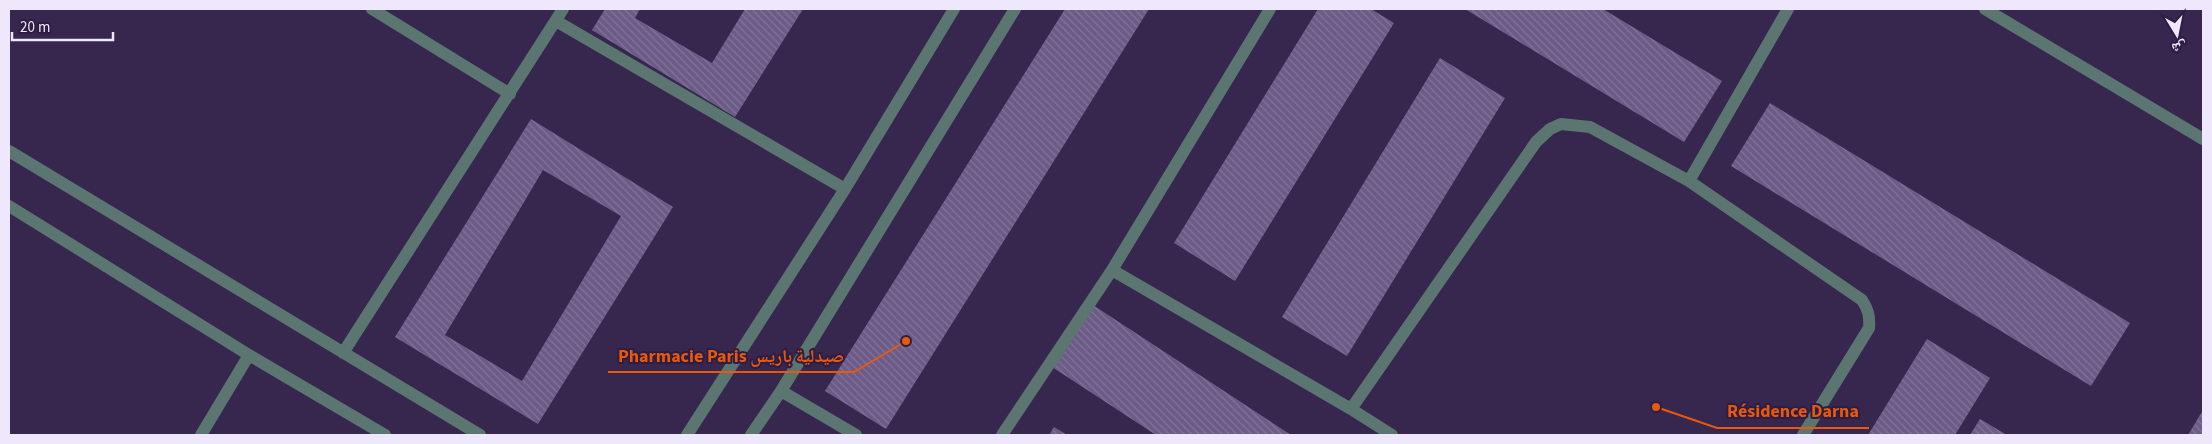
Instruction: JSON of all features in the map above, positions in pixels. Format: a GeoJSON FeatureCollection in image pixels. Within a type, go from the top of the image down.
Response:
{"type":"FeatureCollection","features":[{"type":"Feature","properties":{"kind":"street"},"geometry":{"type":"LineString","coordinates":[[372,9],[510,94]]}},
{"type":"Feature","properties":{"kind":"street"},"geometry":{"type":"LineString","coordinates":[[343,353],[563,9]]}},
{"type":"Feature","properties":{"kind":"street"},"geometry":{"type":"LineString","coordinates":[[687,435],[845,189],[954,9]]}},
{"type":"Feature","properties":{"kind":"street"},"geometry":{"type":"LineString","coordinates":[[751,435],[781,390],[1015,9]]}},
{"type":"Feature","properties":{"kind":"street"},"geometry":{"type":"LineString","coordinates":[[1002,435],[1112,270],[1270,9]]}},
{"type":"Feature","properties":{"kind":"street"},"geometry":{"type":"LineString","coordinates":[[1690,181],[1788,9]]}},
{"type":"Feature","properties":{"kind":"street"},"geometry":{"type":"LineString","coordinates":[[1985,9],[2203,140]]}},
{"type":"Feature","properties":{"kind":"street"},"geometry":{"type":"LineString","coordinates":[[556,21],[845,189]]}},
{"type":"Feature","properties":{"kind":"street"},"geometry":{"type":"LineString","coordinates":[[1351,409],[1536,142],[1550,129],[1561,124],[1590,127],[1690,181],[1862,300],[1870,318],[1869,328],[1802,435]]}},
{"type":"Feature","properties":{"kind":"street"},"geometry":{"type":"LineString","coordinates":[[9,151],[480,435]]}},
{"type":"Feature","properties":{"kind":"street"},"geometry":{"type":"LineString","coordinates":[[9,206],[249,355],[385,435]]}},
{"type":"Feature","properties":{"kind":"street"},"geometry":{"type":"LineString","coordinates":[[1112,270],[1351,409],[1392,435]]}},
{"type":"Feature","properties":{"kind":"street"},"geometry":{"type":"LineString","coordinates":[[201,435],[249,355]]}},
{"type":"Feature","properties":{"kind":"street"},"geometry":{"type":"LineString","coordinates":[[781,390],[856,435]]}},
{"type":"Feature","properties":{"kind":"building"},"geometry":{"type":"Polygon","coordinates":[[[605,9],[640,9],[635,18],[712,63],[745,9],[803,9],[735,117],[592,30],[605,9]]]}},
{"type":"Feature","properties":{"kind":"building"},"geometry":{"type":"Polygon","coordinates":[[[1065,9],[1149,9],[886,429],[825,391],[1065,9]]]}},
{"type":"Feature","properties":{"kind":"building"},"geometry":{"type":"Polygon","coordinates":[[[1318,9],[1371,9],[1394,23],[1235,281],[1174,243],[1318,9]]]}},
{"type":"Feature","properties":{"kind":"building"},"geometry":{"type":"Polygon","coordinates":[[[1465,9],[1603,9],[1722,81],[1684,142],[1465,9]]]}},
{"type":"Feature","properties":{"kind":"building"},"geometry":{"type":"Polygon","coordinates":[[[1440,58],[1505,98],[1347,356],[1282,317],[1440,58]]]}},
{"type":"Feature","properties":{"kind":"building"},"geometry":{"type":"Polygon","coordinates":[[[1770,103],[2130,323],[2091,386],[1731,166],[1770,103]]]}},
{"type":"Feature","properties":{"kind":"building"},"geometry":{"type":"Polygon","coordinates":[[[531,119],[673,207],[538,424],[395,337],[531,119]],[[543,170],[445,335],[522,381],[621,216],[543,170]]]}},
{"type":"Feature","properties":{"kind":"building"},"geometry":{"type":"Polygon","coordinates":[[[1093,305],[1291,435],[1156,435],[1052,367],[1093,305]]]}},
{"type":"Feature","properties":{"kind":"building"},"geometry":{"type":"Polygon","coordinates":[[[1927,339],[1990,378],[1955,435],[1868,435],[1927,339]]]}},
{"type":"Feature","properties":{"kind":"building"},"geometry":{"type":"Polygon","coordinates":[[[2203,410],[2203,435],[2188,435],[2203,410]]]}},
{"type":"Feature","properties":{"kind":"building"},"geometry":{"type":"Polygon","coordinates":[[[1980,419],[2007,435],[1970,435],[1980,419]]]}},
{"type":"Feature","properties":{"kind":"building"},"geometry":{"type":"Polygon","coordinates":[[[1054,427],[1067,435],[1049,435],[1054,427]]]}},
{"type":"Feature","properties":{"kind":"place","name":"Pharmacie Paris صيدلية باريس"},"geometry":{"type":"Point","coordinates":[906,341]}},
{"type":"Feature","properties":{"kind":"place","name":"Résidence Darna"},"geometry":{"type":"Point","coordinates":[1656,407]}}]}
